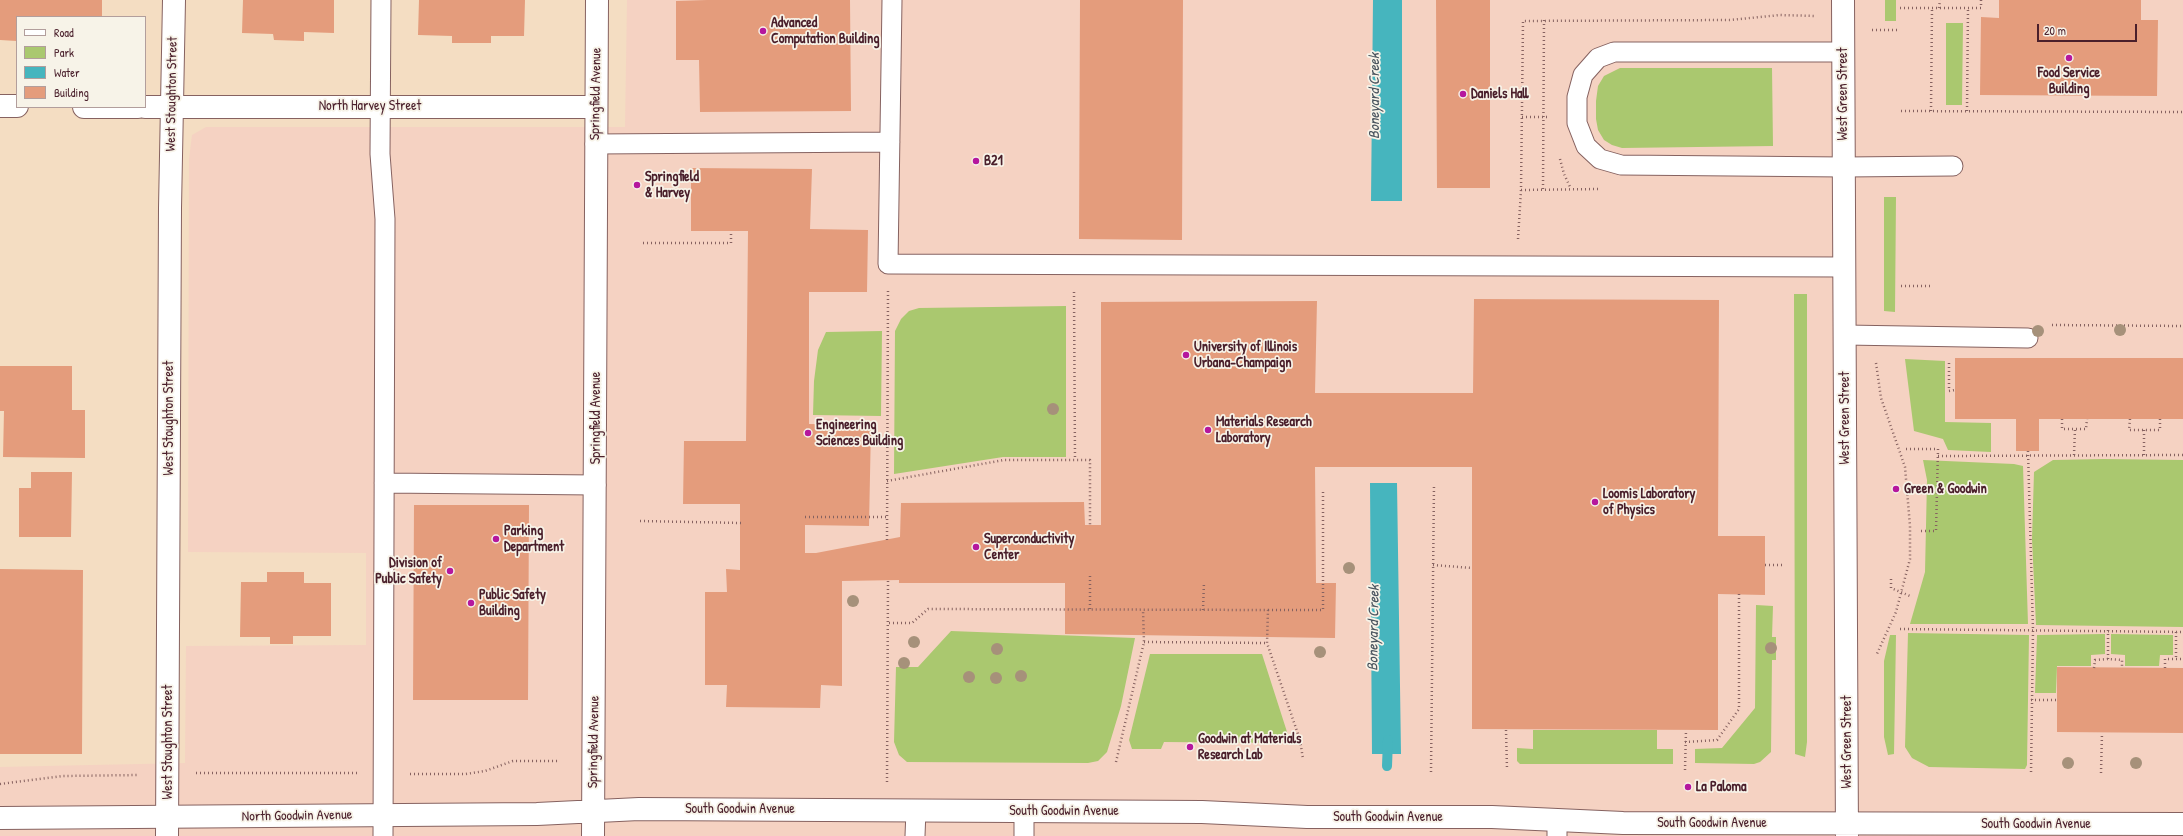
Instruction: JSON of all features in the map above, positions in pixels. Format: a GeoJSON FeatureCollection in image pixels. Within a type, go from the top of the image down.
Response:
{"type":"FeatureCollection","features":[{"type":"Feature","properties":{"kind":"street","name":"West Stoughton Street"},"geometry":{"type":"LineString","coordinates":[[168,826],[171,106],[174,0]]}},
{"type":"Feature","properties":{"kind":"street","name":"Springfield Avenue"},"geometry":{"type":"LineString","coordinates":[[593,836],[596,485],[595,107],[597,0]]}},
{"type":"Feature","properties":{"kind":"street","name":"West Green Street"},"geometry":{"type":"LineString","coordinates":[[1843,0],[1847,830]]}},
{"type":"Feature","properties":{"kind":"street"},"geometry":{"type":"LineString","coordinates":[[0,106],[16,106]]}},
{"type":"Feature","properties":{"kind":"street","name":"North Harvey Street"},"geometry":{"type":"LineString","coordinates":[[146,107],[595,107]]}},
{"type":"Feature","properties":{"kind":"street","name":"South Goodwin Avenue"},"geometry":{"type":"LineString","coordinates":[[593,811],[639,809],[916,810],[1202,812],[1307,817],[1492,817],[1557,828],[1623,823],[1847,830],[2183,824]]}},
{"type":"Feature","properties":{"kind":"street","name":"North Goodwin Avenue"},"geometry":{"type":"LineString","coordinates":[[0,818],[168,826],[383,825],[593,811]]}},
{"type":"Feature","properties":{"kind":"lane"},"geometry":{"type":"LineString","coordinates":[[381,0],[380,154],[385,219],[383,825]]}},
{"type":"Feature","properties":{"kind":"lane"},"geometry":{"type":"LineString","coordinates":[[892,0],[888,264],[1844,266]]}},
{"type":"Feature","properties":{"kind":"lane"},"geometry":{"type":"LineString","coordinates":[[1844,52],[1614,52],[1598,58],[1582,75],[1577,97],[1577,123],[1586,146],[1600,159],[1621,164],[1844,167],[1953,166]]}},
{"type":"Feature","properties":{"kind":"lane"},"geometry":{"type":"LineString","coordinates":[[595,144],[890,142]]}},
{"type":"Feature","properties":{"kind":"lane"},"geometry":{"type":"LineString","coordinates":[[1845,334],[2028,338]]}},
{"type":"Feature","properties":{"kind":"lane"},"geometry":{"type":"LineString","coordinates":[[384,483],[596,485]]}},
{"type":"Feature","properties":{"kind":"lane"},"geometry":{"type":"LineString","coordinates":[[915,836],[916,810]]}},
{"type":"Feature","properties":{"kind":"lane"},"geometry":{"type":"LineString","coordinates":[[1024,811],[1024,836]]}},
{"type":"Feature","properties":{"kind":"path"},"geometry":{"type":"LineString","coordinates":[[1939,8],[1940,0]]}},
{"type":"Feature","properties":{"kind":"path"},"geometry":{"type":"LineString","coordinates":[[1900,8],[1982,8],[1981,0]]}},
{"type":"Feature","properties":{"kind":"path"},"geometry":{"type":"LineString","coordinates":[[1931,111],[1932,8]]}},
{"type":"Feature","properties":{"kind":"path"},"geometry":{"type":"LineString","coordinates":[[1967,111],[1968,8]]}},
{"type":"Feature","properties":{"kind":"path"},"geometry":{"type":"LineString","coordinates":[[1544,20],[1544,189]]}},
{"type":"Feature","properties":{"kind":"path"},"geometry":{"type":"LineString","coordinates":[[1900,111],[2183,112]]}},
{"type":"Feature","properties":{"kind":"path"},"geometry":{"type":"LineString","coordinates":[[1522,117],[1556,117]]}},
{"type":"Feature","properties":{"kind":"path"},"geometry":{"type":"LineString","coordinates":[[643,243],[731,243],[731,231]]}},
{"type":"Feature","properties":{"kind":"path"},"geometry":{"type":"LineString","coordinates":[[887,540],[888,264]]}},
{"type":"Feature","properties":{"kind":"path"},"geometry":{"type":"LineString","coordinates":[[1074,265],[1075,460]]}},
{"type":"Feature","properties":{"kind":"path"},"geometry":{"type":"LineString","coordinates":[[1901,286],[1933,286]]}},
{"type":"Feature","properties":{"kind":"path"},"geometry":{"type":"LineString","coordinates":[[1845,334],[1876,362],[1881,398],[1905,467],[1910,526],[1910,559],[1896,612],[1874,659]]}},
{"type":"Feature","properties":{"kind":"path"},"geometry":{"type":"LineString","coordinates":[[1949,355],[1949,391],[1955,390]]}},
{"type":"Feature","properties":{"kind":"path"},"geometry":{"type":"LineString","coordinates":[[2062,419],[2062,429],[2086,429],[2087,419]]}},
{"type":"Feature","properties":{"kind":"path"},"geometry":{"type":"LineString","coordinates":[[2130,419],[2129,430],[2160,430],[2160,419]]}},
{"type":"Feature","properties":{"kind":"path"},"geometry":{"type":"LineString","coordinates":[[2074,455],[2075,429]]}},
{"type":"Feature","properties":{"kind":"path"},"geometry":{"type":"LineString","coordinates":[[2144,430],[2144,455]]}},
{"type":"Feature","properties":{"kind":"path"},"geometry":{"type":"LineString","coordinates":[[1906,449],[1938,449],[1936,531],[1920,531]]}},
{"type":"Feature","properties":{"kind":"path"},"geometry":{"type":"LineString","coordinates":[[2028,451],[2032,630],[2031,774]]}},
{"type":"Feature","properties":{"kind":"path"},"geometry":{"type":"LineString","coordinates":[[1938,456],[2183,456]]}},
{"type":"Feature","properties":{"kind":"path"},"geometry":{"type":"LineString","coordinates":[[887,481],[1004,460],[1090,460],[1090,525]]}},
{"type":"Feature","properties":{"kind":"path"},"geometry":{"type":"LineString","coordinates":[[1431,772],[1434,484]]}},
{"type":"Feature","properties":{"kind":"path"},"geometry":{"type":"LineString","coordinates":[[889,623],[912,623],[928,609],[1323,610],[1322,489]]}},
{"type":"Feature","properties":{"kind":"path"},"geometry":{"type":"LineString","coordinates":[[805,517],[887,517]]}},
{"type":"Feature","properties":{"kind":"path"},"geometry":{"type":"LineString","coordinates":[[640,521],[740,523]]}},
{"type":"Feature","properties":{"kind":"path"},"geometry":{"type":"LineString","coordinates":[[1433,565],[1472,568]]}},
{"type":"Feature","properties":{"kind":"path"},"geometry":{"type":"LineString","coordinates":[[1765,565],[1784,565]]}},
{"type":"Feature","properties":{"kind":"path"},"geometry":{"type":"LineString","coordinates":[[1090,575],[1090,609]]}},
{"type":"Feature","properties":{"kind":"path"},"geometry":{"type":"LineString","coordinates":[[1891,579],[1891,588],[1910,596]]}},
{"type":"Feature","properties":{"kind":"path"},"geometry":{"type":"LineString","coordinates":[[886,810],[889,623],[888,580]]}},
{"type":"Feature","properties":{"kind":"path"},"geometry":{"type":"LineString","coordinates":[[1203,610],[1204,582]]}},
{"type":"Feature","properties":{"kind":"path"},"geometry":{"type":"LineString","coordinates":[[1685,742],[1717,740],[1739,709],[1739,594]]}},
{"type":"Feature","properties":{"kind":"path"},"geometry":{"type":"LineString","coordinates":[[1116,762],[1144,642],[1143,610]]}},
{"type":"Feature","properties":{"kind":"path"},"geometry":{"type":"LineString","coordinates":[[1268,610],[1267,643],[1300,740],[1303,759]]}},
{"type":"Feature","properties":{"kind":"path"},"geometry":{"type":"LineString","coordinates":[[1900,629],[2108,630],[2183,632]]}},
{"type":"Feature","properties":{"kind":"path"},"geometry":{"type":"LineString","coordinates":[[2108,630],[2108,659]]}},
{"type":"Feature","properties":{"kind":"path"},"geometry":{"type":"LineString","coordinates":[[2176,632],[2176,659]]}},
{"type":"Feature","properties":{"kind":"path"},"geometry":{"type":"LineString","coordinates":[[1144,642],[1267,643]]}},
{"type":"Feature","properties":{"kind":"path"},"geometry":{"type":"LineString","coordinates":[[2094,668],[2094,660],[2108,659],[2122,660],[2122,668]]}},
{"type":"Feature","properties":{"kind":"path"},"geometry":{"type":"LineString","coordinates":[[2165,668],[2165,659],[2183,659]]}},
{"type":"Feature","properties":{"kind":"path"},"geometry":{"type":"LineString","coordinates":[[2031,700],[2057,700]]}},
{"type":"Feature","properties":{"kind":"path"},"geometry":{"type":"LineString","coordinates":[[1506,730],[1507,770]]}},
{"type":"Feature","properties":{"kind":"path"},"geometry":{"type":"LineString","coordinates":[[1686,730],[1686,770]]}},
{"type":"Feature","properties":{"kind":"path"},"geometry":{"type":"LineString","coordinates":[[2101,774],[2102,733]]}},
{"type":"Feature","properties":{"kind":"path"},"geometry":{"type":"LineString","coordinates":[[0,784],[63,776],[143,775]]}},
{"type":"Feature","properties":{"kind":"shaded area","name":"University of Illinois Urbana-Champaign"},"geometry":{"type":"Polygon","coordinates":[[[627,0],[2183,0],[2183,836],[0,836],[0,767],[185,763],[186,646],[366,645],[366,553],[188,552],[189,159],[192,135],[206,127],[625,127],[627,0]]]}},
{"type":"Feature","properties":{"kind":"green space"},"geometry":{"type":"Polygon","coordinates":[[[1885,0],[1896,0],[1896,21],[1885,21],[1885,0]]]}},
{"type":"Feature","properties":{"kind":"green space"},"geometry":{"type":"Polygon","coordinates":[[[1946,23],[1963,23],[1962,105],[1946,105],[1946,23]]]}},
{"type":"Feature","properties":{"kind":"green space"},"geometry":{"type":"Polygon","coordinates":[[[1620,68],[1772,68],[1773,146],[1622,148],[1612,145],[1604,140],[1598,130],[1596,119],[1596,101],[1598,86],[1604,76],[1620,68]]]}},
{"type":"Feature","properties":{"kind":"green space"},"geometry":{"type":"Polygon","coordinates":[[[1884,197],[1896,197],[1895,312],[1884,311],[1884,197]]]}},
{"type":"Feature","properties":{"kind":"green space"},"geometry":{"type":"Polygon","coordinates":[[[1794,294],[1807,294],[1807,742],[1805,757],[1795,754],[1794,294]]]}},
{"type":"Feature","properties":{"kind":"green space"},"geometry":{"type":"Polygon","coordinates":[[[1066,306],[1066,457],[1003,457],[894,474],[895,331],[901,319],[909,311],[919,308],[1066,306]]]}},
{"type":"Feature","properties":{"kind":"green space"},"geometry":{"type":"Polygon","coordinates":[[[882,331],[881,416],[813,415],[814,381],[818,350],[826,332],[882,331]]]}},
{"type":"Feature","properties":{"kind":"green space"},"geometry":{"type":"Polygon","coordinates":[[[1905,359],[1945,361],[1945,422],[1991,423],[1991,452],[1948,450],[1943,439],[1914,431],[1905,359]]]}},
{"type":"Feature","properties":{"kind":"green space"},"geometry":{"type":"Polygon","coordinates":[[[1923,460],[2014,464],[2023,466],[2028,624],[1910,624],[1925,572],[1927,480],[1923,460]]]}},
{"type":"Feature","properties":{"kind":"green space"},"geometry":{"type":"Polygon","coordinates":[[[2053,460],[2183,460],[2183,627],[2036,625],[2032,539],[2034,472],[2053,460]]]}},
{"type":"Feature","properties":{"kind":"green space"},"geometry":{"type":"Polygon","coordinates":[[[1756,605],[1773,606],[1772,637],[1776,637],[1776,660],[1772,660],[1771,752],[1760,762],[1754,764],[1695,763],[1695,749],[1722,748],[1755,708],[1756,605]]]}},
{"type":"Feature","properties":{"kind":"green space"},"geometry":{"type":"Polygon","coordinates":[[[951,631],[1135,638],[1121,706],[1107,752],[1098,761],[1088,763],[907,762],[899,755],[894,742],[896,667],[918,667],[951,631]]]}},
{"type":"Feature","properties":{"kind":"green space"},"geometry":{"type":"Polygon","coordinates":[[[1908,633],[2029,635],[2027,765],[2025,769],[1929,767],[1912,758],[1905,747],[1908,633]]]}},
{"type":"Feature","properties":{"kind":"green space"},"geometry":{"type":"Polygon","coordinates":[[[2105,634],[2105,654],[2091,655],[2091,666],[2057,666],[2056,693],[2035,693],[2037,635],[2105,634]]]}},
{"type":"Feature","properties":{"kind":"green space"},"geometry":{"type":"Polygon","coordinates":[[[2111,634],[2173,635],[2173,655],[2160,655],[2159,666],[2125,666],[2125,655],[2111,654],[2111,634]]]}},
{"type":"Feature","properties":{"kind":"green space"},"geometry":{"type":"Polygon","coordinates":[[[1890,635],[1896,635],[1894,754],[1888,755],[1884,737],[1884,661],[1890,635]]]}},
{"type":"Feature","properties":{"kind":"green space"},"geometry":{"type":"Polygon","coordinates":[[[1150,654],[1262,654],[1288,735],[1287,741],[1278,743],[1164,742],[1161,749],[1132,749],[1129,740],[1150,654]]]}},
{"type":"Feature","properties":{"kind":"green space"},"geometry":{"type":"Polygon","coordinates":[[[1533,730],[1657,730],[1657,749],[1673,749],[1673,764],[1520,764],[1517,761],[1517,748],[1533,749],[1533,730]]]}},
{"type":"Feature","properties":{"kind":"water"},"geometry":{"type":"Polygon","coordinates":[[[1373,0],[1402,0],[1402,201],[1371,201],[1373,0]]]}},
{"type":"Feature","properties":{"kind":"water"},"geometry":{"type":"Polygon","coordinates":[[[1370,483],[1397,483],[1401,754],[1372,754],[1370,483]]]}},
{"type":"Feature","properties":{"kind":"building"},"geometry":{"type":"Polygon","coordinates":[[[0,0],[102,0],[102,16],[16,16],[16,41],[0,40],[0,0]]]}},
{"type":"Feature","properties":{"kind":"building"},"geometry":{"type":"Polygon","coordinates":[[[243,0],[334,0],[334,33],[304,32],[304,41],[274,40],[273,34],[242,33],[243,0]]]}},
{"type":"Feature","properties":{"kind":"building"},"geometry":{"type":"Polygon","coordinates":[[[419,0],[525,0],[524,36],[491,36],[491,43],[452,43],[452,36],[418,35],[419,0]]]}},
{"type":"Feature","properties":{"kind":"building","name":"Advanced Computation Building"},"geometry":{"type":"Polygon","coordinates":[[[850,0],[851,111],[700,112],[699,60],[676,60],[676,1],[850,0]]]}},
{"type":"Feature","properties":{"kind":"building"},"geometry":{"type":"Polygon","coordinates":[[[1080,0],[1183,0],[1182,240],[1079,239],[1080,0]]]}},
{"type":"Feature","properties":{"kind":"building","name":"Daniels Hall"},"geometry":{"type":"Polygon","coordinates":[[[1436,0],[1490,0],[1490,188],[1437,188],[1436,0]]]}},
{"type":"Feature","properties":{"kind":"building","name":"Food Service Building"},"geometry":{"type":"Polygon","coordinates":[[[1999,0],[2141,0],[2141,20],[2158,20],[2157,96],[1980,95],[1981,17],[1999,18],[1999,0]]]}},
{"type":"Feature","properties":{"kind":"building"},"geometry":{"type":"Polygon","coordinates":[[[691,168],[812,169],[810,229],[868,230],[867,292],[809,292],[809,424],[871,425],[869,526],[805,525],[805,553],[816,553],[900,537],[901,503],[1084,502],[1085,525],[1101,525],[1101,302],[1317,301],[1315,393],[1473,393],[1474,299],[1719,300],[1718,536],[1765,536],[1765,595],[1718,594],[1718,730],[1472,729],[1472,467],[1315,467],[1316,583],[1336,583],[1335,638],[1065,634],[1065,583],[899,583],[899,580],[842,581],[842,686],[821,685],[820,708],[726,707],[727,685],[705,685],[705,592],[727,592],[726,569],[740,570],[740,504],[683,504],[684,441],[746,441],[748,231],[691,231],[691,168]]]}},
{"type":"Feature","properties":{"kind":"building"},"geometry":{"type":"Polygon","coordinates":[[[1955,358],[2183,358],[2183,419],[2039,419],[2039,451],[2016,451],[2016,419],[1955,419],[1955,358]]]}},
{"type":"Feature","properties":{"kind":"building"},"geometry":{"type":"Polygon","coordinates":[[[0,366],[72,366],[72,410],[85,410],[85,458],[3,457],[4,411],[0,411],[0,366]]]}},
{"type":"Feature","properties":{"kind":"building"},"geometry":{"type":"Polygon","coordinates":[[[31,472],[72,472],[71,537],[19,537],[19,488],[31,488],[31,472]]]}},
{"type":"Feature","properties":{"kind":"building","name":"Public Safety Building"},"geometry":{"type":"Polygon","coordinates":[[[414,505],[529,505],[528,700],[413,700],[414,505]]]}},
{"type":"Feature","properties":{"kind":"building"},"geometry":{"type":"Polygon","coordinates":[[[0,569],[83,570],[82,754],[0,754],[0,569]]]}},
{"type":"Feature","properties":{"kind":"building"},"geometry":{"type":"Polygon","coordinates":[[[267,572],[304,572],[304,583],[331,583],[331,636],[293,636],[293,644],[270,644],[270,637],[240,637],[241,582],[267,582],[267,572]]]}},
{"type":"Feature","properties":{"kind":"building"},"geometry":{"type":"Polygon","coordinates":[[[2057,667],[2183,668],[2183,733],[2057,732],[2057,667]]]}},
{"type":"Feature","properties":{"kind":"waterway","name":"Boneyard Creek"},"geometry":{"type":"LineString","coordinates":[[1387,766],[1388,740]]}},
{"type":"Feature","properties":{"kind":"place","name":"Advanced Computation Building"},"geometry":{"type":"Point","coordinates":[763,31]}},
{"type":"Feature","properties":{"kind":"place","name":"Food Service Building"},"geometry":{"type":"Point","coordinates":[2069,58]}},
{"type":"Feature","properties":{"kind":"place","name":"Daniels Hall"},"geometry":{"type":"Point","coordinates":[1463,94]}},
{"type":"Feature","properties":{"kind":"place","name":"B21"},"geometry":{"type":"Point","coordinates":[976,161]}},
{"type":"Feature","properties":{"kind":"place","name":"Springfield & Harvey"},"geometry":{"type":"Point","coordinates":[637,185]}},
{"type":"Feature","properties":{"kind":"place","name":"University of Illinois Urbana-Champaign"},"geometry":{"type":"Point","coordinates":[1186,355]}},
{"type":"Feature","properties":{"kind":"place","name":"Materials Research Laboratory"},"geometry":{"type":"Point","coordinates":[1208,430]}},
{"type":"Feature","properties":{"kind":"place","name":"Engineering Sciences Building"},"geometry":{"type":"Point","coordinates":[808,433]}},
{"type":"Feature","properties":{"kind":"place","name":"Green & Goodwin"},"geometry":{"type":"Point","coordinates":[1896,489]}},
{"type":"Feature","properties":{"kind":"place","name":"Loomis Laboratory of Physics"},"geometry":{"type":"Point","coordinates":[1595,502]}},
{"type":"Feature","properties":{"kind":"place","name":"Parking Department"},"geometry":{"type":"Point","coordinates":[496,539]}},
{"type":"Feature","properties":{"kind":"place","name":"Superconductivity Center"},"geometry":{"type":"Point","coordinates":[976,547]}},
{"type":"Feature","properties":{"kind":"place","name":"Division of Public Safety"},"geometry":{"type":"Point","coordinates":[450,571]}},
{"type":"Feature","properties":{"kind":"place","name":"Public Safety Building"},"geometry":{"type":"Point","coordinates":[471,603]}},
{"type":"Feature","properties":{"kind":"place","name":"Goodwin at Materials Research Lab"},"geometry":{"type":"Point","coordinates":[1190,747]}},
{"type":"Feature","properties":{"kind":"place","name":"La Paloma"},"geometry":{"type":"Point","coordinates":[1688,787]}}]}
